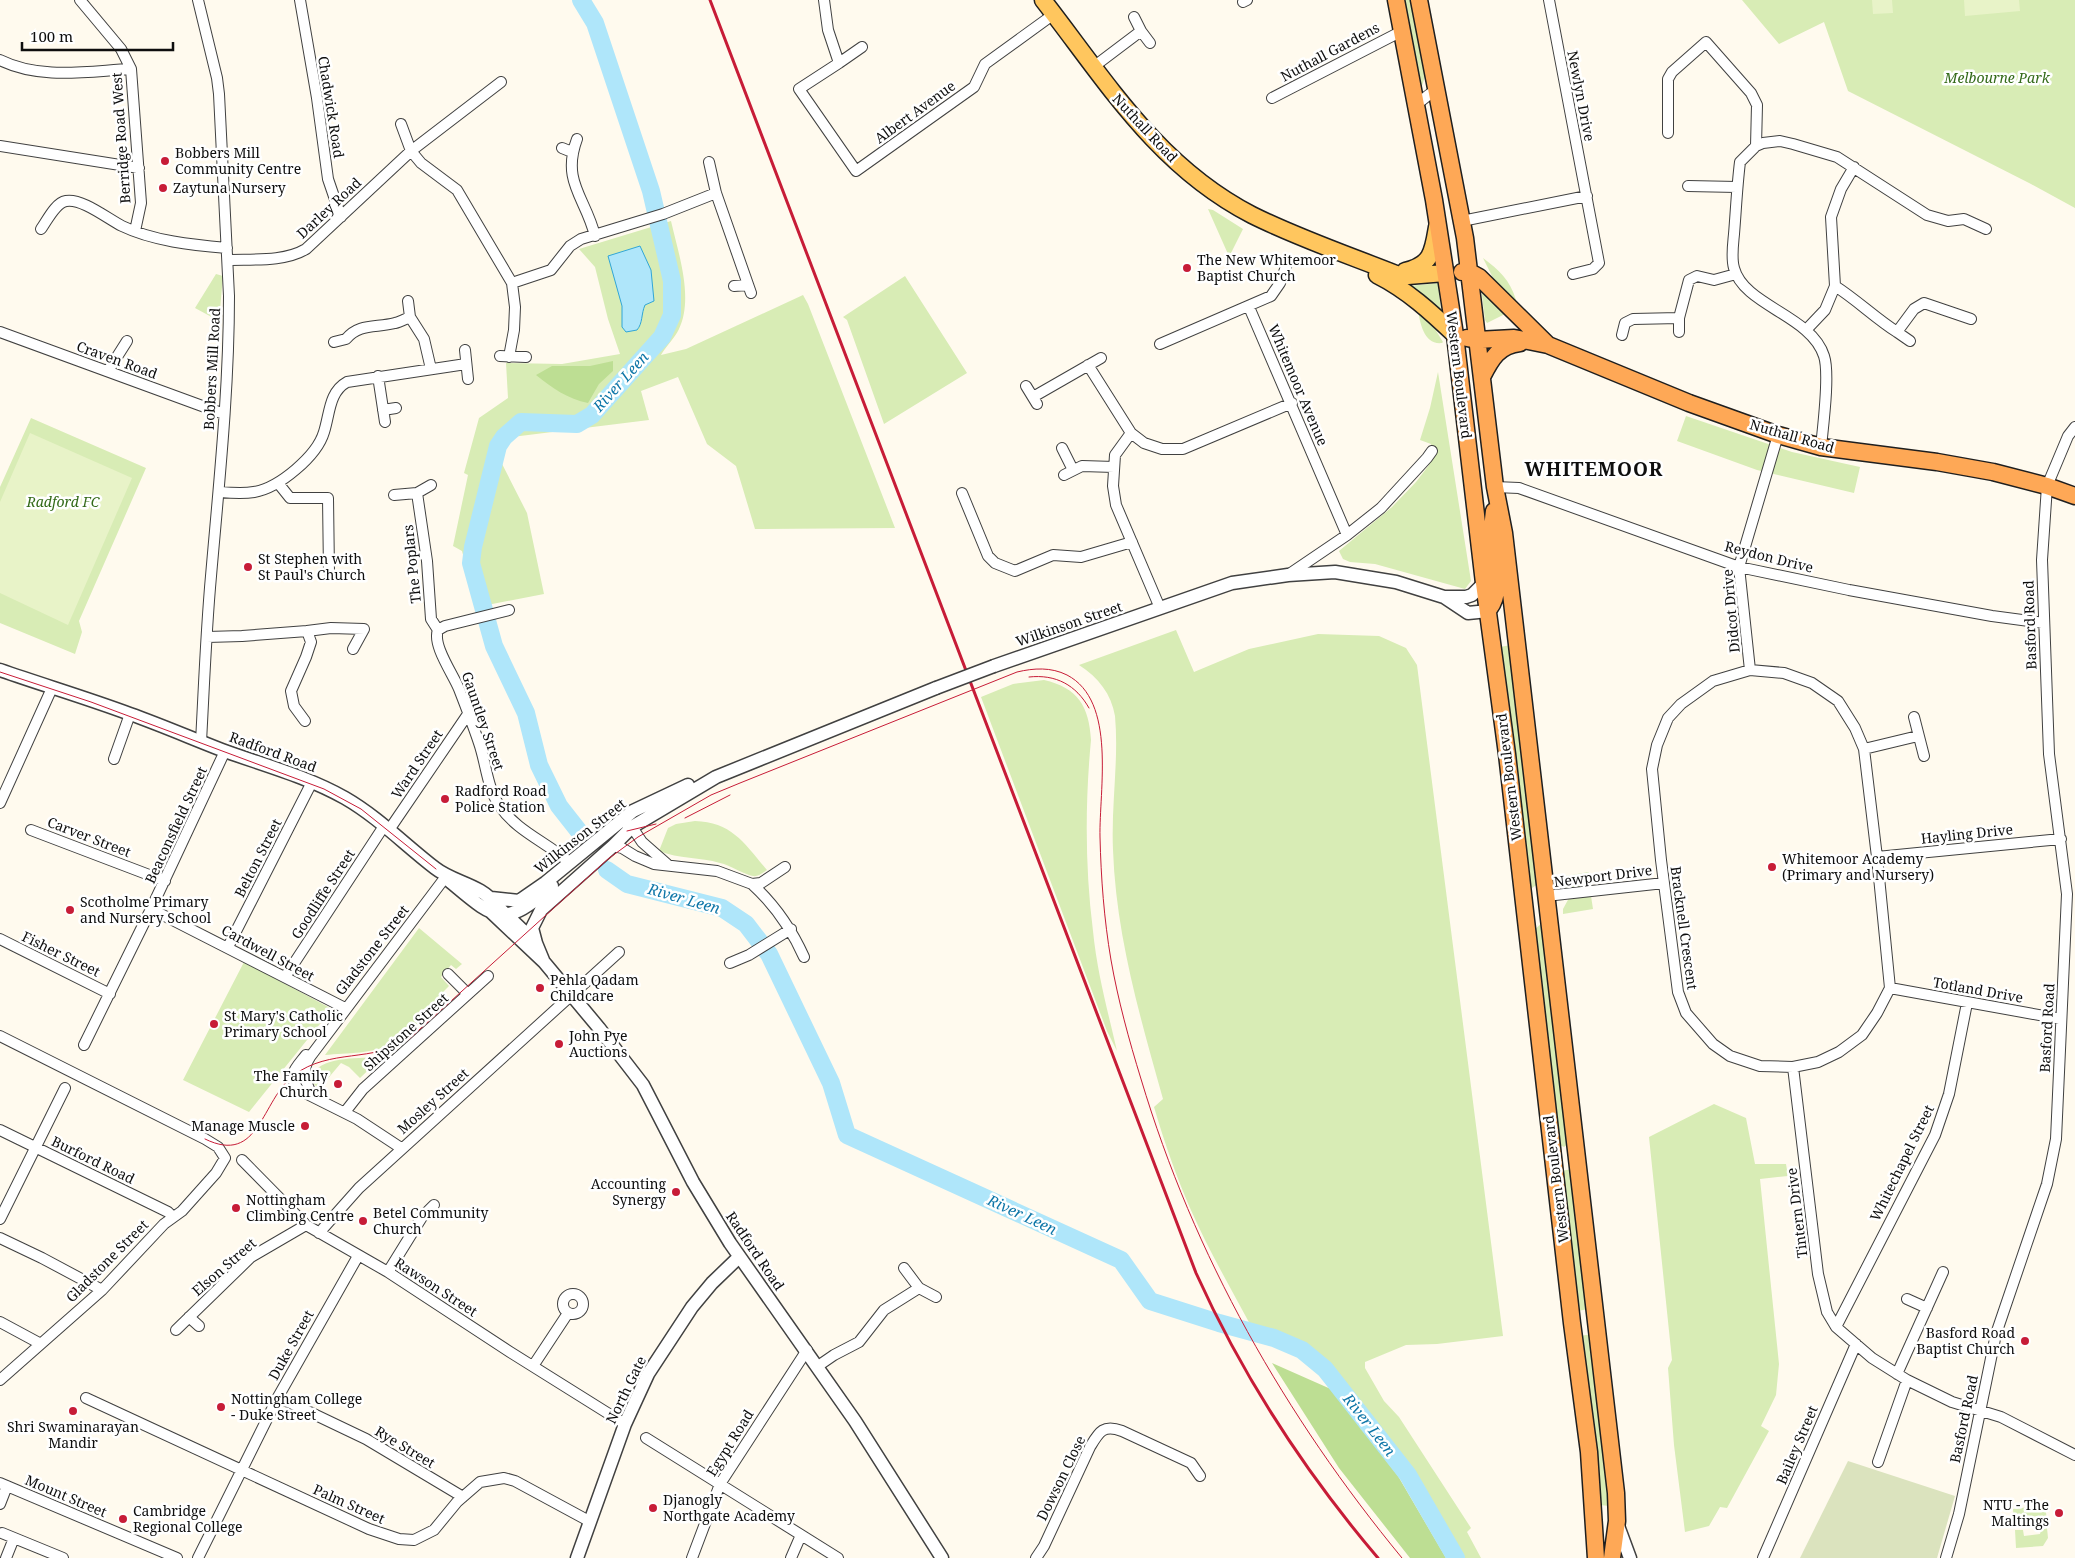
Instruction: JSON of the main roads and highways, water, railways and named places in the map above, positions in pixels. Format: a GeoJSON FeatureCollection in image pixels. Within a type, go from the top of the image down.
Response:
{"type":"FeatureCollection","features":[{"type":"Feature","properties":{"kind":"highway","name":"Western Boulevard"},"geometry":{"type":"LineString","coordinates":[[1396,0],[1438,225],[1455,335],[1484,584],[1507,754],[1572,1323],[1589,1452],[1596,1558]]}},
{"type":"Feature","properties":{"kind":"highway","name":"Western Boulevard"},"geometry":{"type":"LineString","coordinates":[[1419,0],[1435,91],[1462,221],[1495,488],[1504,533],[1616,1493],[1616,1521],[1612,1558]]}},
{"type":"Feature","properties":{"kind":"highway","name":"Nuthall Road"},"geometry":{"type":"LineString","coordinates":[[1445,273],[1468,271],[1479,277],[1542,343]]}},
{"type":"Feature","properties":{"kind":"highway","name":"Nuthall Road"},"geometry":{"type":"LineString","coordinates":[[1455,335],[1477,340],[1514,338],[1542,343],[1689,403],[1778,435],[1821,447],[1946,463],[1993,472],[2047,486],[2075,496]]}},
{"type":"Feature","properties":{"kind":"highway","name":"Nuthall Road"},"geometry":{"type":"LineString","coordinates":[[1482,377],[1491,360],[1500,349],[1516,343],[1542,343]]}},
{"type":"Feature","properties":{"kind":"highway"},"geometry":{"type":"LineString","coordinates":[[1488,611],[1495,601],[1497,586],[1492,534],[1495,488]]}},
{"type":"Feature","properties":{"kind":"highway"},"geometry":{"type":"LineString","coordinates":[[1523,897],[1546,896]]}},
{"type":"Feature","properties":{"kind":"highway"},"geometry":{"type":"LineString","coordinates":[[1553,1152],[1576,1149]]}},
{"type":"Feature","properties":{"kind":"highway"},"geometry":{"type":"LineString","coordinates":[[1572,1323],[1596,1320]]}},
{"type":"Feature","properties":{"kind":"main road","name":"Nuthall Road"},"geometry":{"type":"LineString","coordinates":[[1043,0],[1092,68],[1134,120],[1179,164],[1209,188],[1253,215],[1396,274],[1408,276],[1445,273]]}},
{"type":"Feature","properties":{"kind":"main road"},"geometry":{"type":"LineString","coordinates":[[1396,274],[1421,266],[1432,254],[1438,225]]}},
{"type":"Feature","properties":{"kind":"main road","name":"Nuthall Road"},"geometry":{"type":"LineString","coordinates":[[1304,237],[1390,281],[1421,303],[1455,335]]}},
{"type":"Feature","properties":{"kind":"water"},"geometry":{"type":"Polygon","coordinates":[[[640,246],[651,270],[654,301],[645,305],[637,330],[626,332],[622,327],[622,306],[608,256],[640,246]]]}},
{"type":"Feature","properties":{"kind":"waterway","name":"River Leen"},"geometry":{"type":"LineString","coordinates":[[581,0],[595,23],[651,191],[672,281],[672,315],[662,337],[592,415],[577,424],[521,422],[504,437],[498,446],[473,547],[471,563],[494,646],[526,713],[539,765],[559,806],[581,834]]}},
{"type":"Feature","properties":{"kind":"waterway","name":"River Leen"},"geometry":{"type":"LineString","coordinates":[[607,870],[627,884],[722,908],[746,924],[769,954],[831,1083],[847,1135],[1121,1260],[1150,1301],[1274,1338],[1302,1350],[1325,1369],[1408,1475],[1456,1558]]}},
{"type":"Feature","properties":{"kind":"tram line"},"geometry":{"type":"LineString","coordinates":[[205,1139],[223,1145],[237,1144],[249,1137],[283,1086],[294,1075],[308,1067],[322,1061],[381,1051],[409,1039],[608,859],[638,837],[711,795],[1017,672],[1042,669],[1061,672],[1083,687],[1093,705],[1099,725],[1102,748],[1100,852],[1103,898],[1111,960],[1128,1035],[1163,1145],[1188,1209],[1216,1271],[1282,1391],[1319,1448],[1359,1504],[1402,1558]]}},
{"type":"Feature","properties":{"kind":"tram line"},"geometry":{"type":"LineString","coordinates":[[0,672],[91,702],[324,789],[361,809],[436,869]]}},
{"type":"Feature","properties":{"kind":"tram line"},"geometry":{"type":"LineString","coordinates":[[1029,677],[1048,677],[1064,683],[1078,693],[1089,708]]}},
{"type":"Feature","properties":{"kind":"tram line"},"geometry":{"type":"LineString","coordinates":[[685,818],[730,795]]}},
{"type":"Feature","properties":{"kind":"tram line"},"geometry":{"type":"LineString","coordinates":[[627,831],[656,824]]}},
{"type":"Feature","properties":{"kind":"railway"},"geometry":{"type":"LineString","coordinates":[[710,0],[1196,1273],[1234,1349],[1277,1422],[1325,1491],[1378,1558]]}},
{"type":"Feature","properties":{"kind":"place","name":"Bobbers Mill Community Centre"},"geometry":{"type":"Point","coordinates":[165,161]}},
{"type":"Feature","properties":{"kind":"place","name":"Zaytuna Nursery"},"geometry":{"type":"Point","coordinates":[163,188]}},
{"type":"Feature","properties":{"kind":"place","name":"The New Whitemoor Baptist Church"},"geometry":{"type":"Point","coordinates":[1187,268]}},
{"type":"Feature","properties":{"kind":"place","name":"St Stephen with St Paul's Church"},"geometry":{"type":"Point","coordinates":[248,567]}},
{"type":"Feature","properties":{"kind":"place","name":"Radford Road Police Station"},"geometry":{"type":"Point","coordinates":[445,799]}},
{"type":"Feature","properties":{"kind":"place","name":"Whitemoor Academy (Primary and Nursery)"},"geometry":{"type":"Point","coordinates":[1772,867]}},
{"type":"Feature","properties":{"kind":"place","name":"Scotholme Primary and Nursery School"},"geometry":{"type":"Point","coordinates":[70,910]}},
{"type":"Feature","properties":{"kind":"place","name":"Pehla Qadam Childcare"},"geometry":{"type":"Point","coordinates":[540,988]}},
{"type":"Feature","properties":{"kind":"place","name":"St Mary's Catholic Primary School"},"geometry":{"type":"Point","coordinates":[214,1024]}},
{"type":"Feature","properties":{"kind":"place","name":"John Pye Auctions"},"geometry":{"type":"Point","coordinates":[559,1044]}},
{"type":"Feature","properties":{"kind":"place","name":"The Family Church"},"geometry":{"type":"Point","coordinates":[338,1084]}},
{"type":"Feature","properties":{"kind":"place","name":"Manage Muscle"},"geometry":{"type":"Point","coordinates":[305,1126]}},
{"type":"Feature","properties":{"kind":"place","name":"Accounting Synergy"},"geometry":{"type":"Point","coordinates":[676,1192]}},
{"type":"Feature","properties":{"kind":"place","name":"Nottingham Climbing Centre"},"geometry":{"type":"Point","coordinates":[236,1208]}},
{"type":"Feature","properties":{"kind":"place","name":"Betel Community Church"},"geometry":{"type":"Point","coordinates":[363,1221]}},
{"type":"Feature","properties":{"kind":"place","name":"Basford Road Baptist Church"},"geometry":{"type":"Point","coordinates":[2025,1341]}},
{"type":"Feature","properties":{"kind":"place","name":"Nottingham College - Duke Street"},"geometry":{"type":"Point","coordinates":[221,1407]}},
{"type":"Feature","properties":{"kind":"place","name":"Shri Swaminarayan Mandir"},"geometry":{"type":"Point","coordinates":[73,1411]}},
{"type":"Feature","properties":{"kind":"place","name":"Djanogly Northgate Academy"},"geometry":{"type":"Point","coordinates":[653,1508]}},
{"type":"Feature","properties":{"kind":"place","name":"NTU - The Maltings"},"geometry":{"type":"Point","coordinates":[2059,1513]}},
{"type":"Feature","properties":{"kind":"place","name":"Cambridge Regional College"},"geometry":{"type":"Point","coordinates":[123,1519]}},
{"type":"Feature","properties":{"kind":"district","name":"WHITEMOOR"},"geometry":{"type":"Point","coordinates":[1594,469]}},
{"type":"Feature","properties":{"kind":"park label","name":"Melbourne Park"},"geometry":{"type":"Point","coordinates":[1997,78]}},
{"type":"Feature","properties":{"kind":"park label","name":"Radford FC"},"geometry":{"type":"Point","coordinates":[63,502]}}]}
